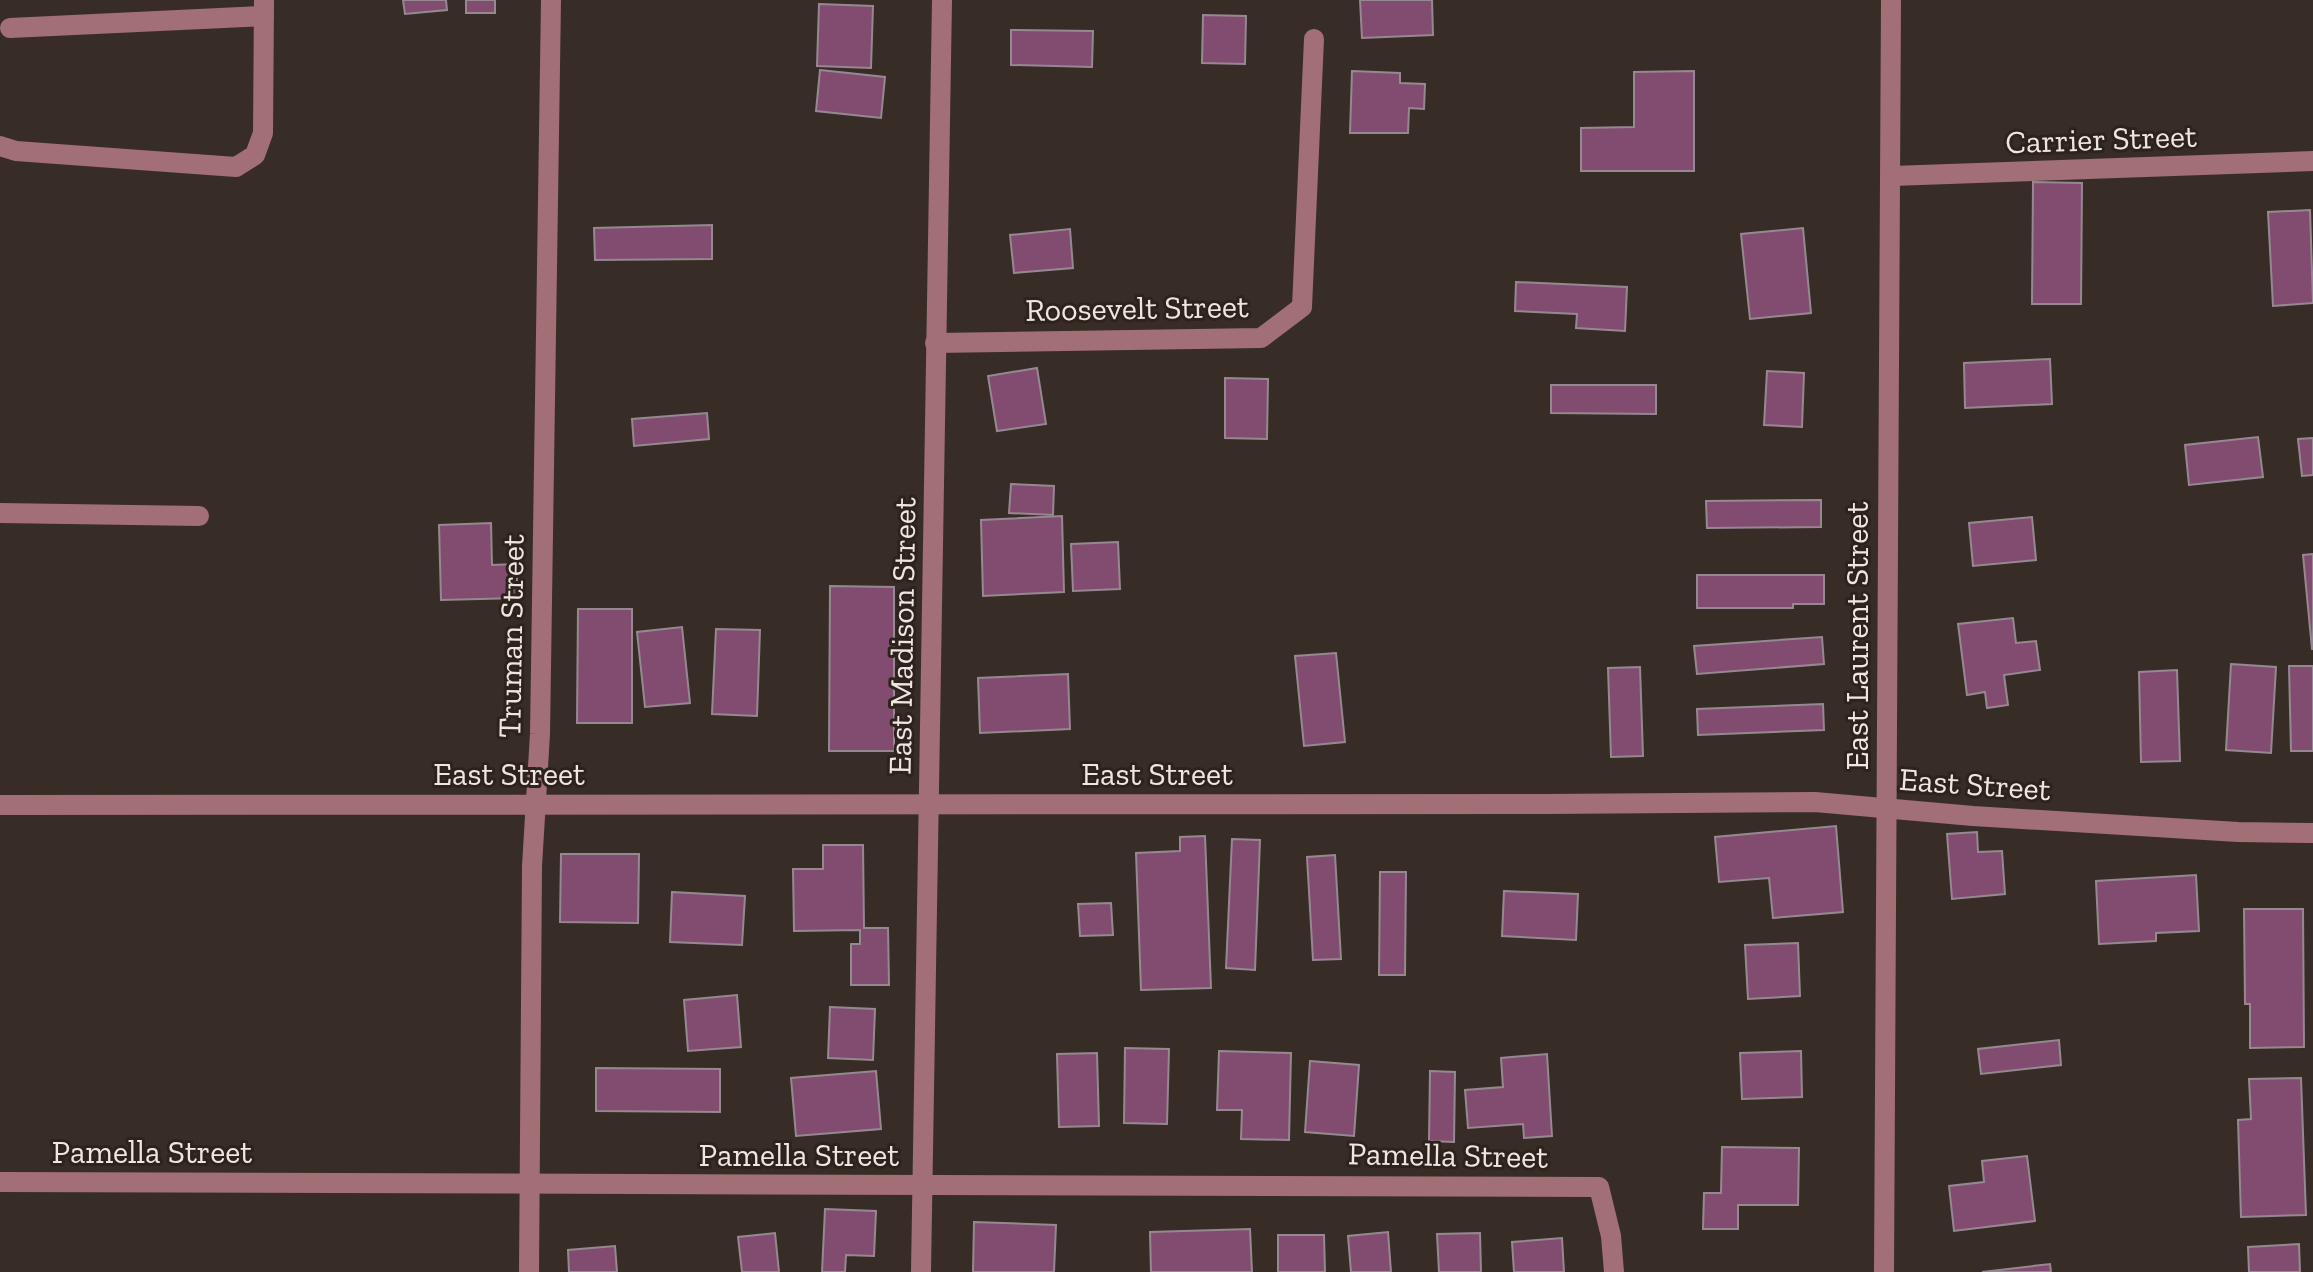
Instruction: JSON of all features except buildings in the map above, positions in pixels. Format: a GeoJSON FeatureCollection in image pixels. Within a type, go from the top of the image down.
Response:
{"type":"FeatureCollection","features":[{"type":"Feature","properties":{"kind":"street","name":"Truman Street"},"geometry":{"type":"LineString","coordinates":[[529,1272],[532,866],[537,804],[551,0]]}},
{"type":"Feature","properties":{"kind":"street","name":"East Madison Street"},"geometry":{"type":"LineString","coordinates":[[921,1272],[927,1096],[942,0]]}},
{"type":"Feature","properties":{"kind":"street","name":"East Laurent Street"},"geometry":{"type":"LineString","coordinates":[[1884,1272],[1891,0]]}},
{"type":"Feature","properties":{"kind":"street"},"geometry":{"type":"LineString","coordinates":[[0,146],[16,151],[236,167],[255,155],[263,133],[264,8],[10,28]]}},
{"type":"Feature","properties":{"kind":"street","name":"Roosevelt Street"},"geometry":{"type":"LineString","coordinates":[[935,343],[1261,338],[1302,307],[1314,39]]}},
{"type":"Feature","properties":{"kind":"street","name":"Carrier Street"},"geometry":{"type":"LineString","coordinates":[[1892,176],[2313,161]]}},
{"type":"Feature","properties":{"kind":"street"},"geometry":{"type":"LineString","coordinates":[[0,513],[199,516]]}},
{"type":"Feature","properties":{"kind":"street","name":"East Street"},"geometry":{"type":"LineString","coordinates":[[0,805],[1770,800],[2238,832],[2313,833]]}},
{"type":"Feature","properties":{"kind":"street","name":"Pamella Street"},"geometry":{"type":"LineString","coordinates":[[0,1182],[1599,1187],[1611,1236],[1614,1272]]}}]}
